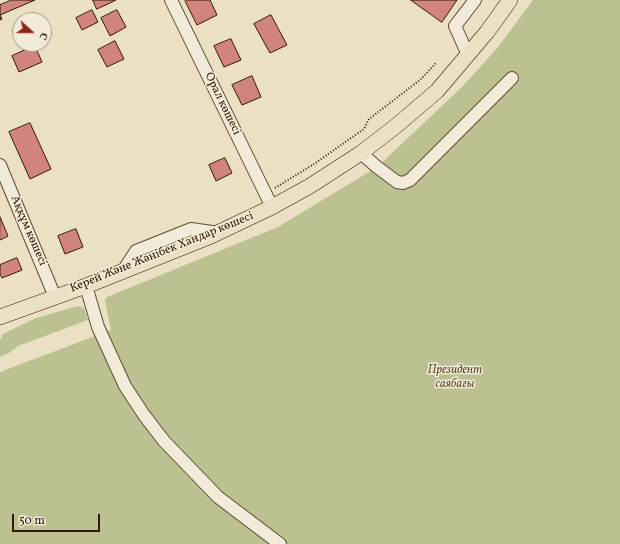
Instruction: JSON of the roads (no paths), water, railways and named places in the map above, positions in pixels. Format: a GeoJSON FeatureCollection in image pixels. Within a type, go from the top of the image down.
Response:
{"type":"FeatureCollection","features":[{"type":"Feature","properties":{"kind":"main road","name":"Керей Және Жәнібек Хандар көшесі"},"geometry":{"type":"LineString","coordinates":[[1,318],[219,233],[272,207],[310,186],[361,153],[438,91],[488,32],[507,1]]}},
{"type":"Feature","properties":{"kind":"street","name":"Орал көшесі"},"geometry":{"type":"LineString","coordinates":[[171,0],[272,207]]}},
{"type":"Feature","properties":{"kind":"street"},"geometry":{"type":"LineString","coordinates":[[468,55],[455,26],[475,0]]}},
{"type":"Feature","properties":{"kind":"street"},"geometry":{"type":"LineString","coordinates":[[361,153],[397,182],[403,183],[410,180],[512,78]]}},
{"type":"Feature","properties":{"kind":"street","name":"Аққұм көшесі"},"geometry":{"type":"LineString","coordinates":[[0,165],[55,297]]}},
{"type":"Feature","properties":{"kind":"street"},"geometry":{"type":"LineString","coordinates":[[86,286],[98,327],[125,386],[144,415],[164,441],[218,497],[280,544]]}},
{"type":"Feature","properties":{"kind":"park label","name":"Президент саябағы"},"geometry":{"type":"Point","coordinates":[455,378]}}]}
